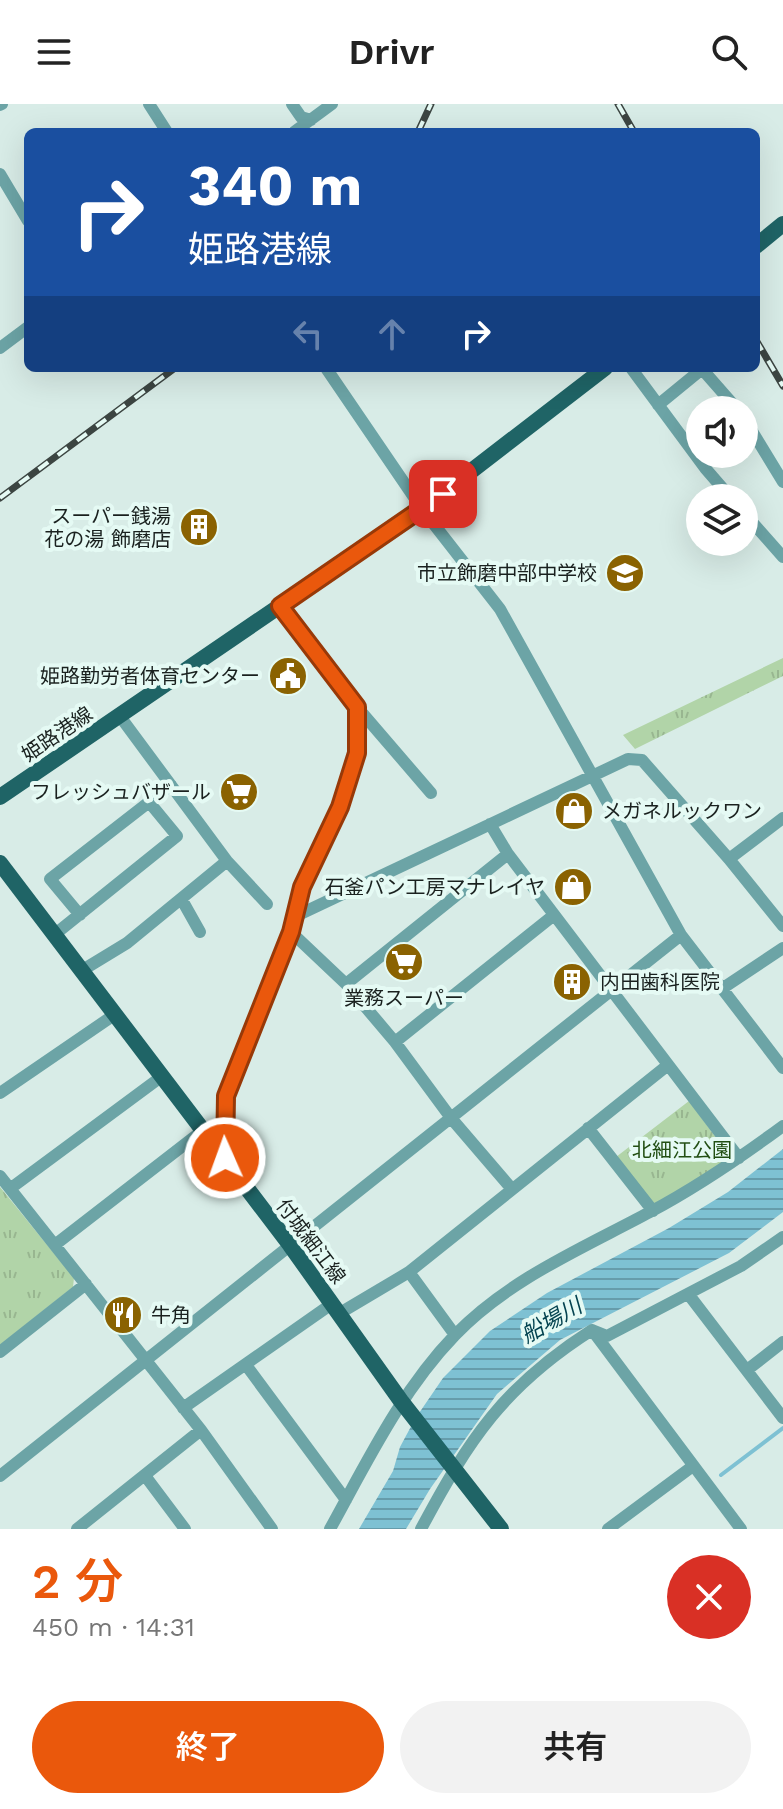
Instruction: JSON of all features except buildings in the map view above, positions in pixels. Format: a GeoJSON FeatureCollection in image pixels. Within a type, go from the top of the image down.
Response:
{"type":"FeatureCollection","features":[{"type":"Feature","properties":{"kind":"main road"},"geometry":{"type":"LineString","coordinates":[[760,243],[783,224]]}},
{"type":"Feature","properties":{"kind":"main road","name":"姫路港線"},"geometry":{"type":"LineString","coordinates":[[0,797],[422,509],[600,372]]}},
{"type":"Feature","properties":{"kind":"main road","name":"付城細江線"},"geometry":{"type":"LineString","coordinates":[[0,863],[290,1245],[405,1406],[501,1529]]}},
{"type":"Feature","properties":{"kind":"street"},"geometry":{"type":"LineString","coordinates":[[149,104],[164,128]]}},
{"type":"Feature","properties":{"kind":"street"},"geometry":{"type":"LineString","coordinates":[[292,104],[301,117],[311,120]]}},
{"type":"Feature","properties":{"kind":"street"},"geometry":{"type":"LineString","coordinates":[[300,128],[332,104]]}},
{"type":"Feature","properties":{"kind":"street"},"geometry":{"type":"LineString","coordinates":[[0,174],[24,214]]}},
{"type":"Feature","properties":{"kind":"street"},"geometry":{"type":"LineString","coordinates":[[0,348],[24,330]]}},
{"type":"Feature","properties":{"kind":"street"},"geometry":{"type":"LineString","coordinates":[[329,372],[422,509],[500,609],[681,935],[783,1068]]}},
{"type":"Feature","properties":{"kind":"street"},"geometry":{"type":"LineString","coordinates":[[634,372],[719,484]]}},
{"type":"Feature","properties":{"kind":"street"},"geometry":{"type":"LineString","coordinates":[[658,405],[698,372]]}},
{"type":"Feature","properties":{"kind":"street"},"geometry":{"type":"LineString","coordinates":[[705,372],[726,396]]}},
{"type":"Feature","properties":{"kind":"street"},"geometry":{"type":"LineString","coordinates":[[758,441],[783,482]]}},
{"type":"Feature","properties":{"kind":"street"},"geometry":{"type":"LineString","coordinates":[[758,529],[783,557]]}},
{"type":"Feature","properties":{"kind":"street"},"geometry":{"type":"LineString","coordinates":[[280,606],[357,707],[431,793]]}},
{"type":"Feature","properties":{"kind":"street"},"geometry":{"type":"LineString","coordinates":[[225,1158],[226,1096],[291,932],[302,887],[340,807],[357,753],[357,707]]}},
{"type":"Feature","properties":{"kind":"street"},"geometry":{"type":"LineString","coordinates":[[119,715],[227,861],[267,904]]}},
{"type":"Feature","properties":{"kind":"street"},"geometry":{"type":"LineString","coordinates":[[296,916],[628,759],[642,760],[783,926]]}},
{"type":"Feature","properties":{"kind":"street"},"geometry":{"type":"LineString","coordinates":[[80,915],[50,879],[171,785]]}},
{"type":"Feature","properties":{"kind":"street"},"geometry":{"type":"LineString","coordinates":[[54,935],[177,836],[149,802]]}},
{"type":"Feature","properties":{"kind":"street"},"geometry":{"type":"LineString","coordinates":[[729,859],[783,818]]}},
{"type":"Feature","properties":{"kind":"street"},"geometry":{"type":"LineString","coordinates":[[490,824],[508,854],[739,1158]]}},
{"type":"Feature","properties":{"kind":"street"},"geometry":{"type":"LineString","coordinates":[[346,984],[508,854]]}},
{"type":"Feature","properties":{"kind":"street"},"geometry":{"type":"LineString","coordinates":[[81,971],[127,943],[227,861]]}},
{"type":"Feature","properties":{"kind":"street"},"geometry":{"type":"LineString","coordinates":[[182,900],[200,932]]}},
{"type":"Feature","properties":{"kind":"street"},"geometry":{"type":"LineString","coordinates":[[395,1042],[554,915]]}},
{"type":"Feature","properties":{"kind":"street"},"geometry":{"type":"LineString","coordinates":[[291,932],[346,984],[395,1042],[451,1118],[511,1188]]}},
{"type":"Feature","properties":{"kind":"street"},"geometry":{"type":"LineString","coordinates":[[0,1476],[681,935]]}},
{"type":"Feature","properties":{"kind":"street"},"geometry":{"type":"LineString","coordinates":[[723,988],[783,948]]}},
{"type":"Feature","properties":{"kind":"street"},"geometry":{"type":"LineString","coordinates":[[0,1093],[114,1015]]}},
{"type":"Feature","properties":{"kind":"street"},"geometry":{"type":"LineString","coordinates":[[183,1408],[336,1308],[409,1272],[668,1065]]}},
{"type":"Feature","properties":{"kind":"street"},"geometry":{"type":"LineString","coordinates":[[11,1188],[161,1077]]}},
{"type":"Feature","properties":{"kind":"street"},"geometry":{"type":"LineString","coordinates":[[330,1529],[405,1406],[455,1335],[496,1299],[557,1260],[653,1211],[739,1158],[783,1126]]}},
{"type":"Feature","properties":{"kind":"street"},"geometry":{"type":"LineString","coordinates":[[588,1128],[653,1211]]}},
{"type":"Feature","properties":{"kind":"street"},"geometry":{"type":"LineString","coordinates":[[56,1244],[202,1131]]}},
{"type":"Feature","properties":{"kind":"street"},"geometry":{"type":"LineString","coordinates":[[0,1176],[201,1430],[272,1529]]}},
{"type":"Feature","properties":{"kind":"street"},"geometry":{"type":"LineString","coordinates":[[592,1330],[607,1336],[741,1266],[783,1237]]}},
{"type":"Feature","properties":{"kind":"street"},"geometry":{"type":"LineString","coordinates":[[409,1272],[455,1335]]}},
{"type":"Feature","properties":{"kind":"street"},"geometry":{"type":"LineString","coordinates":[[0,1352],[86,1284]]}},
{"type":"Feature","properties":{"kind":"street"},"geometry":{"type":"LineString","coordinates":[[689,1295],[783,1418]]}},
{"type":"Feature","properties":{"kind":"street"},"geometry":{"type":"LineString","coordinates":[[421,1529],[452,1465],[483,1424],[528,1376],[592,1330]]}},
{"type":"Feature","properties":{"kind":"street"},"geometry":{"type":"LineString","coordinates":[[592,1330],[741,1529]]}},
{"type":"Feature","properties":{"kind":"street"},"geometry":{"type":"LineString","coordinates":[[747,1370],[783,1342]]}},
{"type":"Feature","properties":{"kind":"street"},"geometry":{"type":"LineString","coordinates":[[246,1365],[346,1500]]}},
{"type":"Feature","properties":{"kind":"street"},"geometry":{"type":"LineString","coordinates":[[77,1529],[146,1477],[201,1430]]}},
{"type":"Feature","properties":{"kind":"street"},"geometry":{"type":"LineString","coordinates":[[608,1529],[693,1466]]}},
{"type":"Feature","properties":{"kind":"street"},"geometry":{"type":"LineString","coordinates":[[146,1477],[185,1529]]}},
{"type":"Feature","properties":{"kind":"street"},"geometry":{"type":"LineString","coordinates":[[92,1517],[100,1529]]}},
{"type":"Feature","properties":{"kind":"green space"},"geometry":{"type":"Polygon","coordinates":[[[783,658],[783,676],[635,749],[623,735],[783,658]]]}},
{"type":"Feature","properties":{"kind":"green space","name":"北細江公園"},"geometry":{"type":"Polygon","coordinates":[[[689,1101],[728,1154],[728,1159],[657,1204],[653,1203],[616,1157],[689,1101]]]}},
{"type":"Feature","properties":{"kind":"green space"},"geometry":{"type":"Polygon","coordinates":[[[0,1187],[74,1278],[73,1287],[0,1345],[0,1187]]]}},
{"type":"Feature","properties":{"kind":"water","name":"船場川"},"geometry":{"type":"Polygon","coordinates":[[[783,1149],[783,1212],[729,1253],[560,1340],[497,1394],[430,1489],[406,1529],[359,1529],[393,1471],[400,1447],[415,1419],[443,1378],[490,1331],[547,1293],[669,1228],[728,1192],[783,1149]]]}},
{"type":"Feature","properties":{"kind":"waterway"},"geometry":{"type":"LineString","coordinates":[[721,1475],[783,1428]]}},
{"type":"Feature","properties":{"kind":"railway"},"geometry":{"type":"LineString","coordinates":[[420,128],[431,104]]}},
{"type":"Feature","properties":{"kind":"railway"},"geometry":{"type":"LineString","coordinates":[[618,104],[632,128]]}},
{"type":"Feature","properties":{"kind":"railway"},"geometry":{"type":"LineString","coordinates":[[760,347],[783,386]]}},
{"type":"Feature","properties":{"kind":"railway"},"geometry":{"type":"LineString","coordinates":[[0,498],[170,372]]}},
{"type":"Feature","properties":{"kind":"place","name":"スーパー銭湯 花の湯 飾磨店"},"geometry":{"type":"Point","coordinates":[199,527]}},
{"type":"Feature","properties":{"kind":"place","name":"市立飾磨中部中学校"},"geometry":{"type":"Point","coordinates":[625,573]}},
{"type":"Feature","properties":{"kind":"place","name":"姫路勤労者体育センター"},"geometry":{"type":"Point","coordinates":[288,676]}},
{"type":"Feature","properties":{"kind":"place","name":"フレッシュバザール"},"geometry":{"type":"Point","coordinates":[239,792]}},
{"type":"Feature","properties":{"kind":"place","name":"メガネルックワン"},"geometry":{"type":"Point","coordinates":[574,811]}},
{"type":"Feature","properties":{"kind":"place","name":"石釜パン工房マナレイヤ"},"geometry":{"type":"Point","coordinates":[573,887]}},
{"type":"Feature","properties":{"kind":"place","name":"業務スーパー"},"geometry":{"type":"Point","coordinates":[404,962]}},
{"type":"Feature","properties":{"kind":"place","name":"内田歯科医院"},"geometry":{"type":"Point","coordinates":[572,982]}},
{"type":"Feature","properties":{"kind":"place","name":"牛角"},"geometry":{"type":"Point","coordinates":[123,1315]}},
{"type":"Feature","properties":{"kind":"route"},"geometry":{"type":"LineString","coordinates":[[225,1158],[226,1096],[291,932],[302,887],[340,807],[357,753],[357,707],[280,606],[443,494]]}}]}
